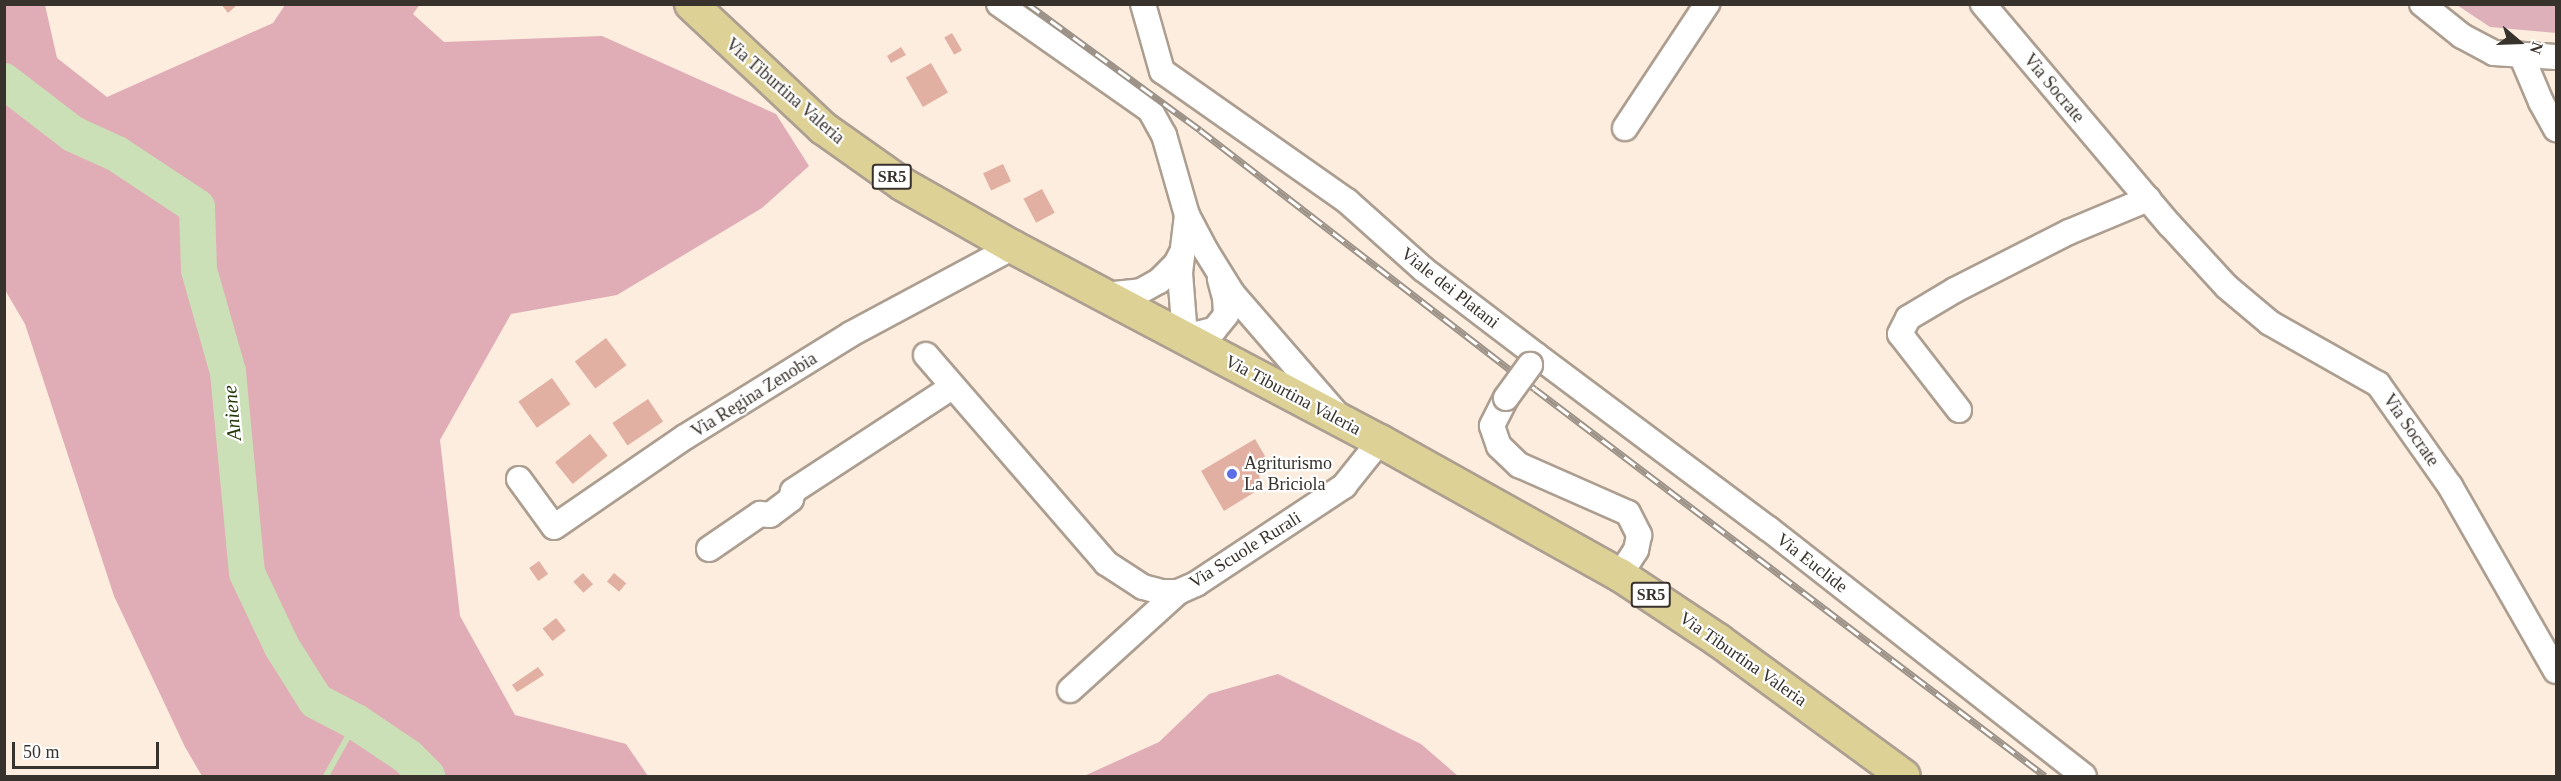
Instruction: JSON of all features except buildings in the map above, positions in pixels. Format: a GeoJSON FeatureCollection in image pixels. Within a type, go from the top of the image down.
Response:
{"type":"FeatureCollection","features":[{"type":"Feature","properties":{"kind":"main road","name":"Via Tiburtina Valeria"},"geometry":{"type":"LineString","coordinates":[[699,12],[823,128],[902,184],[1013,247],[1380,441],[1620,575],[1718,640],[1904,777]]}},
{"type":"Feature","properties":{"kind":"street"},"geometry":{"type":"LineString","coordinates":[[999,4],[1149,110],[1164,135],[1187,215],[1232,293],[1343,421]]}},
{"type":"Feature","properties":{"kind":"street","name":"Viale dei Platani"},"geometry":{"type":"LineString","coordinates":[[1143,4],[1161,71],[1347,201],[1423,269],[1533,360]]}},
{"type":"Feature","properties":{"kind":"street"},"geometry":{"type":"LineString","coordinates":[[1625,128],[1707,4]]}},
{"type":"Feature","properties":{"kind":"street","name":"Via Socrate"},"geometry":{"type":"LineString","coordinates":[[1983,4],[2148,199],[2227,287],[2270,323],[2378,384],[2450,486],[2556,671]]}},
{"type":"Feature","properties":{"kind":"street"},"geometry":{"type":"LineString","coordinates":[[2422,4],[2462,36],[2494,53],[2523,57],[2556,57]]}},
{"type":"Feature","properties":{"kind":"street"},"geometry":{"type":"LineString","coordinates":[[2523,57],[2541,102],[2556,129]]}},
{"type":"Feature","properties":{"kind":"street"},"geometry":{"type":"LineString","coordinates":[[1959,410],[1900,334],[1908,318],[1955,290],[2069,232],[2148,199]]}},
{"type":"Feature","properties":{"kind":"street"},"geometry":{"type":"LineString","coordinates":[[1187,215],[1180,273],[1185,338],[1214,330],[1226,315],[1225,298],[1217,268]]}},
{"type":"Feature","properties":{"kind":"street","name":"Via Regina Zenobia"},"geometry":{"type":"LineString","coordinates":[[519,479],[554,527],[685,437],[851,334],[1013,247]]}},
{"type":"Feature","properties":{"kind":"street"},"geometry":{"type":"LineString","coordinates":[[1105,295],[1142,291],[1176,264],[1184,247]]}},
{"type":"Feature","properties":{"kind":"street","name":"Via Scuole Rurali"},"geometry":{"type":"LineString","coordinates":[[926,355],[1106,563],[1125,578],[1143,587],[1162,592],[1178,591],[1196,584],[1344,486],[1380,441]]}},
{"type":"Feature","properties":{"kind":"street"},"geometry":{"type":"LineString","coordinates":[[1533,360],[1506,398],[1492,426],[1499,446],[1519,465],[1628,513],[1639,535],[1636,550],[1620,575]]}},
{"type":"Feature","properties":{"kind":"street","name":"Via Euclide"},"geometry":{"type":"LineString","coordinates":[[1533,360],[1769,529],[2085,777]]}},
{"type":"Feature","properties":{"kind":"street"},"geometry":{"type":"LineString","coordinates":[[709,549],[760,514],[770,515],[791,499],[793,491],[952,387]]}},
{"type":"Feature","properties":{"kind":"street"},"geometry":{"type":"LineString","coordinates":[[1070,690],[1178,591]]}},
{"type":"Feature","properties":{"kind":"shaded area"},"geometry":{"type":"Polygon","coordinates":[[[420,4],[413,14],[444,42],[602,36],[776,114],[809,166],[762,208],[617,295],[511,314],[440,440],[460,616],[515,715],[626,744],[648,776],[202,776],[185,747],[114,596],[25,324],[5,290],[5,5],[45,5],[57,58],[107,97],[273,23],[285,5],[420,4]]]}},
{"type":"Feature","properties":{"kind":"shaded area"},"geometry":{"type":"Polygon","coordinates":[[[2457,5],[2556,5],[2556,33],[2490,27],[2457,5]]]}},
{"type":"Feature","properties":{"kind":"shaded area"},"geometry":{"type":"Polygon","coordinates":[[[1278,674],[1421,744],[1458,776],[1084,776],[1159,742],[1209,694],[1278,674]]]}},
{"type":"Feature","properties":{"kind":"waterway","name":"Aniene"},"geometry":{"type":"LineString","coordinates":[[4,81],[73,134],[117,154],[197,207],[199,270],[228,372],[247,573],[282,647],[316,701],[356,722],[408,757],[427,776]]}},
{"type":"Feature","properties":{"kind":"waterway"},"geometry":{"type":"LineString","coordinates":[[326,776],[356,722]]}},
{"type":"Feature","properties":{"kind":"railway"},"geometry":{"type":"LineString","coordinates":[[1028,4],[1200,130],[1535,389],[2045,776]]}},
{"type":"Feature","properties":{"kind":"place","name":"Agriturismo La Briciola"},"geometry":{"type":"Point","coordinates":[1232,474]}}]}
